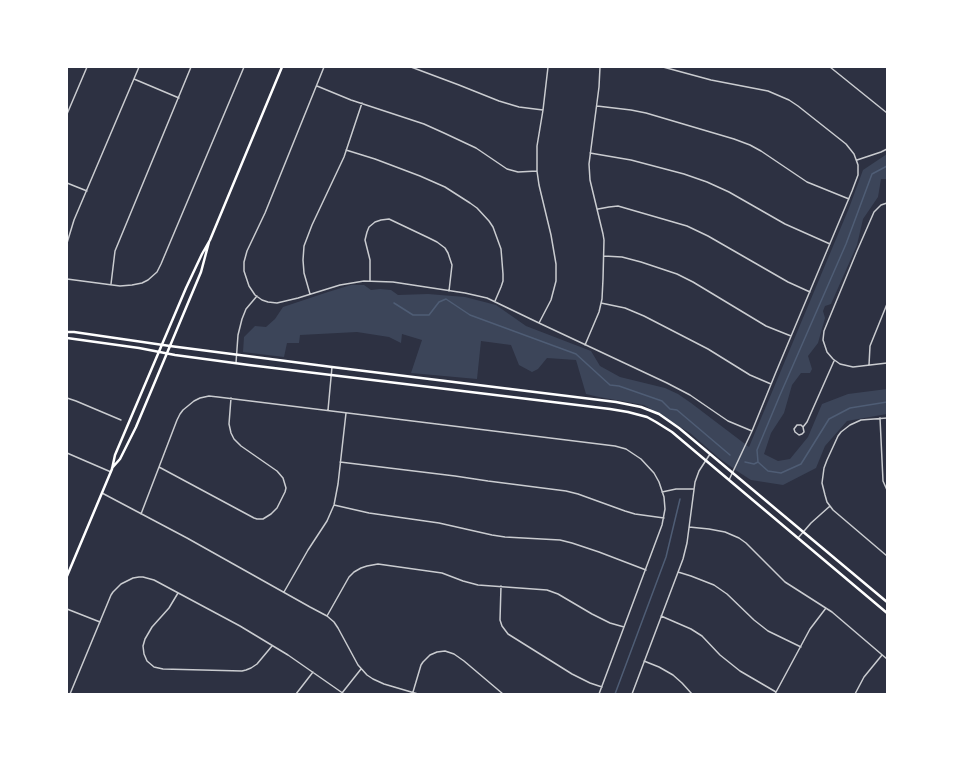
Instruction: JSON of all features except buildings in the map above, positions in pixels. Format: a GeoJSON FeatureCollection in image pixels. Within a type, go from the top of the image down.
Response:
{"type":"FeatureCollection","features":[{"type":"Feature","properties":{"kind":"main road"},"geometry":{"type":"LineString","coordinates":[[111,470],[120,459],[136,428],[201,272],[210,240],[282,67]]}},
{"type":"Feature","properties":{"kind":"main road"},"geometry":{"type":"LineString","coordinates":[[67,576],[102,493],[115,455],[186,288],[210,240]]}},
{"type":"Feature","properties":{"kind":"main road"},"geometry":{"type":"LineString","coordinates":[[67,332],[236,355],[630,404],[653,411],[680,428],[887,602]]}},
{"type":"Feature","properties":{"kind":"main road"},"geometry":{"type":"LineString","coordinates":[[67,338],[236,363],[602,408],[647,417],[663,426],[706,461],[887,613]]}},
{"type":"Feature","properties":{"kind":"street"},"geometry":{"type":"LineString","coordinates":[[67,114],[87,67]]}},
{"type":"Feature","properties":{"kind":"street"},"geometry":{"type":"LineString","coordinates":[[67,243],[68,234],[139,67]]}},
{"type":"Feature","properties":{"kind":"street"},"geometry":{"type":"LineString","coordinates":[[111,284],[115,251],[191,67]]}},
{"type":"Feature","properties":{"kind":"street"},"geometry":{"type":"LineString","coordinates":[[67,279],[126,286],[140,284],[148,280],[157,272],[244,67]]}},
{"type":"Feature","properties":{"kind":"street"},"geometry":{"type":"LineString","coordinates":[[324,67],[246,257],[244,268],[246,279],[252,291],[257,296],[268,302],[286,302],[340,285],[353,282],[370,281],[393,282],[478,296],[494,301],[539,324],[680,389],[728,421],[752,431]]}},
{"type":"Feature","properties":{"kind":"street"},"geometry":{"type":"LineString","coordinates":[[411,67],[506,104],[543,110]]}},
{"type":"Feature","properties":{"kind":"street"},"geometry":{"type":"LineString","coordinates":[[539,324],[551,300],[556,281],[556,264],[551,235],[537,171],[537,146],[548,67]]}},
{"type":"Feature","properties":{"kind":"street"},"geometry":{"type":"LineString","coordinates":[[585,345],[596,321],[601,303],[604,256],[603,234],[590,180],[589,164],[597,106],[600,67]]}},
{"type":"Feature","properties":{"kind":"street"},"geometry":{"type":"LineString","coordinates":[[663,67],[710,80],[768,91],[780,95],[798,106],[846,144],[854,154],[858,165],[856,182],[752,431],[729,480]]}},
{"type":"Feature","properties":{"kind":"street"},"geometry":{"type":"LineString","coordinates":[[830,67],[887,113]]}},
{"type":"Feature","properties":{"kind":"street"},"geometry":{"type":"LineString","coordinates":[[134,79],[178,98]]}},
{"type":"Feature","properties":{"kind":"street"},"geometry":{"type":"LineString","coordinates":[[317,86],[424,124],[467,143],[507,169],[518,172],[537,171]]}},
{"type":"Feature","properties":{"kind":"street"},"geometry":{"type":"LineString","coordinates":[[310,294],[304,273],[304,246],[312,225],[338,170],[362,103]]}},
{"type":"Feature","properties":{"kind":"street"},"geometry":{"type":"LineString","coordinates":[[597,106],[646,113],[750,145],[807,182],[849,199]]}},
{"type":"Feature","properties":{"kind":"street"},"geometry":{"type":"LineString","coordinates":[[857,160],[887,149]]}},
{"type":"Feature","properties":{"kind":"street"},"geometry":{"type":"LineString","coordinates":[[346,150],[375,159],[445,187],[466,199],[484,215],[493,227],[501,249],[503,281],[494,301]]}},
{"type":"Feature","properties":{"kind":"street"},"geometry":{"type":"LineString","coordinates":[[590,153],[631,160],[684,174],[707,182],[729,192],[784,224],[830,244]]}},
{"type":"Feature","properties":{"kind":"street"},"geometry":{"type":"LineString","coordinates":[[67,183],[87,191]]}},
{"type":"Feature","properties":{"kind":"street"},"geometry":{"type":"LineString","coordinates":[[887,202],[881,205],[874,212],[824,331],[823,340],[825,348],[830,356],[834,361],[840,364],[849,366],[887,363]]}},
{"type":"Feature","properties":{"kind":"street"},"geometry":{"type":"LineString","coordinates":[[597,210],[618,206],[688,226],[788,282],[810,292]]}},
{"type":"Feature","properties":{"kind":"street"},"geometry":{"type":"LineString","coordinates":[[370,281],[370,260],[365,240],[367,232],[369,227],[375,222],[389,219],[433,240],[445,248],[452,265],[449,291]]}},
{"type":"Feature","properties":{"kind":"street"},"geometry":{"type":"LineString","coordinates":[[604,256],[628,258],[677,274],[766,326],[791,336]]}},
{"type":"Feature","properties":{"kind":"street"},"geometry":{"type":"LineString","coordinates":[[236,363],[238,335],[242,319],[250,304],[257,296]]}},
{"type":"Feature","properties":{"kind":"street"},"geometry":{"type":"LineString","coordinates":[[601,303],[625,308],[644,316],[708,348],[750,375],[771,384]]}},
{"type":"Feature","properties":{"kind":"street"},"geometry":{"type":"LineString","coordinates":[[869,365],[870,346],[887,304]]}},
{"type":"Feature","properties":{"kind":"street"},"geometry":{"type":"LineString","coordinates":[[803,427],[797,425],[794,429],[795,432],[797,434],[802,434],[804,431],[803,427],[807,422],[834,361]]}},
{"type":"Feature","properties":{"kind":"street"},"geometry":{"type":"LineString","coordinates":[[328,410],[332,367]]}},
{"type":"Feature","properties":{"kind":"street"},"geometry":{"type":"LineString","coordinates":[[142,514],[177,420],[183,410],[200,398],[213,396],[622,448],[634,454],[647,464],[654,473],[665,504],[664,518],[599,694]]}},
{"type":"Feature","properties":{"kind":"street"},"geometry":{"type":"LineString","coordinates":[[67,398],[121,420]]}},
{"type":"Feature","properties":{"kind":"street"},"geometry":{"type":"LineString","coordinates":[[159,467],[254,518],[263,519],[271,514],[277,508],[285,492],[285,483],[277,471],[241,446],[234,439],[229,424],[231,398]]}},
{"type":"Feature","properties":{"kind":"street"},"geometry":{"type":"LineString","coordinates":[[284,592],[308,550],[327,521],[334,505],[346,413]]}},
{"type":"Feature","properties":{"kind":"street"},"geometry":{"type":"LineString","coordinates":[[880,418],[883,481],[887,490]]}},
{"type":"Feature","properties":{"kind":"street"},"geometry":{"type":"LineString","coordinates":[[887,418],[866,419],[855,422],[846,428],[838,436],[822,475],[824,495],[830,506],[836,513],[887,556]]}},
{"type":"Feature","properties":{"kind":"street"},"geometry":{"type":"LineString","coordinates":[[67,453],[111,470]]}},
{"type":"Feature","properties":{"kind":"street"},"geometry":{"type":"LineString","coordinates":[[632,694],[678,572],[689,527],[697,476],[710,454]]}},
{"type":"Feature","properties":{"kind":"street"},"geometry":{"type":"LineString","coordinates":[[340,462],[566,491],[635,514],[664,518]]}},
{"type":"Feature","properties":{"kind":"street"},"geometry":{"type":"LineString","coordinates":[[662,492],[676,489],[694,489]]}},
{"type":"Feature","properties":{"kind":"street"},"geometry":{"type":"LineString","coordinates":[[102,493],[327,616],[334,622],[361,669],[367,675],[384,684],[418,694]]}},
{"type":"Feature","properties":{"kind":"street"},"geometry":{"type":"LineString","coordinates":[[334,505],[369,513],[447,524],[492,535],[560,540],[599,552],[646,570]]}},
{"type":"Feature","properties":{"kind":"street"},"geometry":{"type":"LineString","coordinates":[[798,538],[822,512],[830,506]]}},
{"type":"Feature","properties":{"kind":"street"},"geometry":{"type":"LineString","coordinates":[[689,527],[725,532],[738,538],[785,582],[826,608],[887,659]]}},
{"type":"Feature","properties":{"kind":"street"},"geometry":{"type":"LineString","coordinates":[[327,616],[350,577],[357,570],[367,566],[384,565],[442,573],[470,583],[547,590],[592,614],[624,627]]}},
{"type":"Feature","properties":{"kind":"street"},"geometry":{"type":"LineString","coordinates":[[678,572],[718,587],[768,631],[801,647]]}},
{"type":"Feature","properties":{"kind":"street"},"geometry":{"type":"LineString","coordinates":[[70,694],[113,592],[121,584],[133,578],[143,577],[154,580],[178,592],[240,626],[313,672],[343,694],[361,669]]}},
{"type":"Feature","properties":{"kind":"street"},"geometry":{"type":"LineString","coordinates":[[501,586],[500,620],[502,626],[508,634],[572,674],[590,684],[602,687]]}},
{"type":"Feature","properties":{"kind":"street"},"geometry":{"type":"LineString","coordinates":[[178,592],[169,608],[152,627],[145,639],[143,646],[144,654],[154,667],[163,669],[242,671],[252,668],[257,664],[272,646]]}},
{"type":"Feature","properties":{"kind":"street"},"geometry":{"type":"LineString","coordinates":[[67,608],[100,622]]}},
{"type":"Feature","properties":{"kind":"street"},"geometry":{"type":"LineString","coordinates":[[661,616],[691,629],[700,635],[740,671],[775,693],[810,629],[826,608]]}},
{"type":"Feature","properties":{"kind":"street"},"geometry":{"type":"LineString","coordinates":[[413,692],[423,662],[430,655],[440,651],[445,651],[454,654],[464,661],[503,694]]}},
{"type":"Feature","properties":{"kind":"street"},"geometry":{"type":"LineString","coordinates":[[855,694],[864,676],[882,655]]}},
{"type":"Feature","properties":{"kind":"street"},"geometry":{"type":"LineString","coordinates":[[644,661],[673,675],[692,694]]}},
{"type":"Feature","properties":{"kind":"street"},"geometry":{"type":"LineString","coordinates":[[296,694],[313,672]]}},
{"type":"Feature","properties":{"kind":"shaded area"},"geometry":{"type":"Polygon","coordinates":[[[887,154],[887,179],[881,179],[878,197],[863,219],[857,245],[831,304],[825,306],[823,311],[825,318],[818,343],[808,356],[812,369],[810,373],[801,373],[792,385],[784,413],[771,433],[764,454],[778,461],[790,459],[808,437],[822,404],[848,394],[887,389],[887,414],[847,421],[825,446],[816,468],[783,485],[751,480],[719,458],[690,433],[644,405],[586,394],[576,360],[547,358],[538,369],[532,372],[519,365],[511,345],[481,341],[477,379],[411,373],[422,340],[402,334],[401,343],[389,337],[357,332],[300,335],[299,343],[287,343],[284,357],[243,352],[244,337],[255,326],[266,327],[275,319],[283,307],[351,285],[364,285],[371,290],[391,290],[398,295],[428,294],[465,297],[496,305],[526,326],[591,351],[600,366],[620,377],[665,388],[678,394],[749,447],[849,208],[863,170],[887,154]]]}},
{"type":"Feature","properties":{"kind":"waterway"},"geometry":{"type":"LineString","coordinates":[[887,166],[872,174],[846,244],[757,450],[758,462],[768,471],[781,473],[801,464],[829,419],[850,408],[887,402]]}},
{"type":"Feature","properties":{"kind":"waterway"},"geometry":{"type":"LineString","coordinates":[[394,303],[413,315],[429,315],[439,302],[446,299],[470,315],[576,354],[610,385],[619,386],[662,401],[670,409],[677,410],[730,455]]}},
{"type":"Feature","properties":{"kind":"waterway"},"geometry":{"type":"LineString","coordinates":[[745,462],[754,464],[758,462]]}},
{"type":"Feature","properties":{"kind":"waterway"},"geometry":{"type":"LineString","coordinates":[[615,694],[666,557],[680,499]]}}]}
